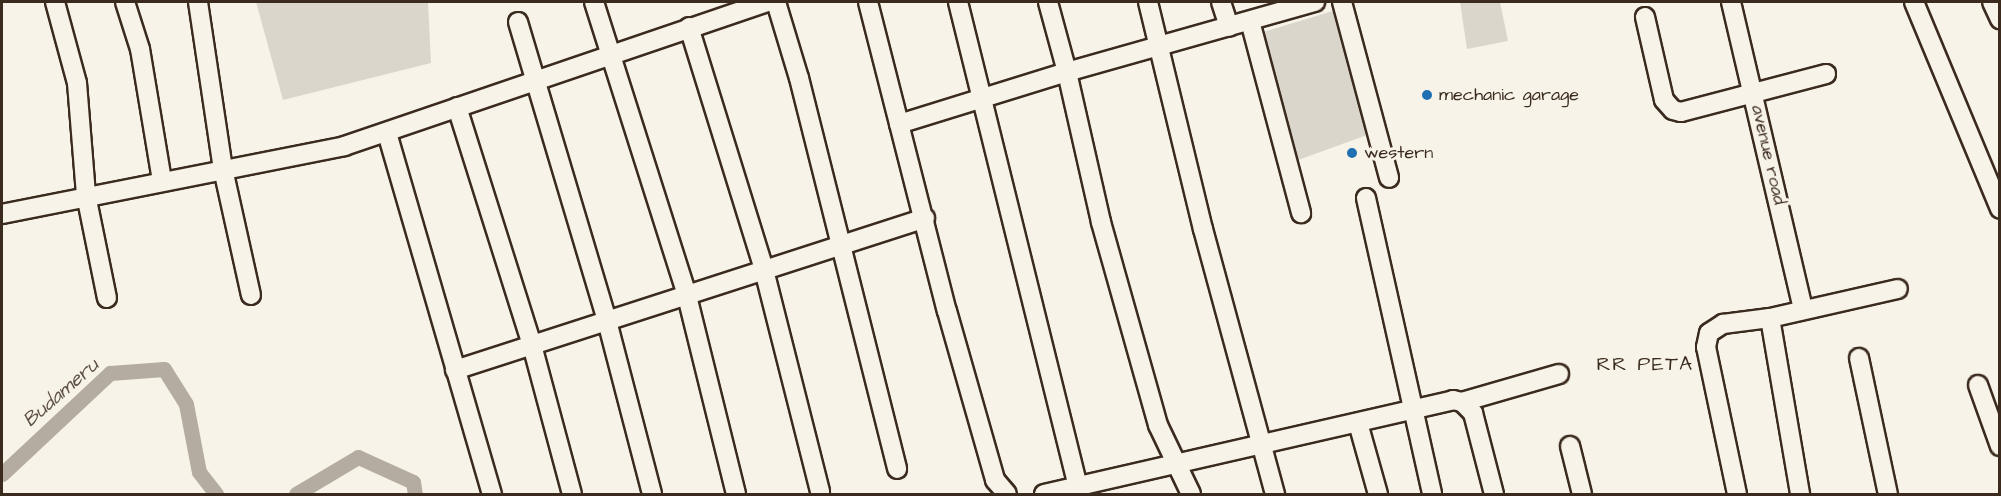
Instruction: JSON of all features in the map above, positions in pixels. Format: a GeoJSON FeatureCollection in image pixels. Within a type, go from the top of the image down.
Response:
{"type":"FeatureCollection","features":[{"type":"Feature","properties":{"kind":"street"},"geometry":{"type":"LineString","coordinates":[[55,2],[77,83],[86,195],[107,298]]}},
{"type":"Feature","properties":{"kind":"street"},"geometry":{"type":"LineString","coordinates":[[125,2],[140,49],[162,180]]}},
{"type":"Feature","properties":{"kind":"street"},"geometry":{"type":"LineString","coordinates":[[198,2],[223,169],[251,295]]}},
{"type":"Feature","properties":{"kind":"street"},"geometry":{"type":"LineString","coordinates":[[594,2],[687,296],[736,495]]}},
{"type":"Feature","properties":{"kind":"street"},"geometry":{"type":"LineString","coordinates":[[2,214],[162,180],[318,152],[387,133],[533,80],[765,2]]}},
{"type":"Feature","properties":{"kind":"street"},"geometry":{"type":"LineString","coordinates":[[776,2],[897,469]]}},
{"type":"Feature","properties":{"kind":"street"},"geometry":{"type":"LineString","coordinates":[[868,2],[947,311],[995,480],[1007,495]]}},
{"type":"Feature","properties":{"kind":"street"},"geometry":{"type":"LineString","coordinates":[[958,2],[984,98],[1078,487]]}},
{"type":"Feature","properties":{"kind":"street"},"geometry":{"type":"LineString","coordinates":[[1048,2],[1067,72],[1104,234],[1158,425],[1191,495]]}},
{"type":"Feature","properties":{"kind":"street"},"geometry":{"type":"LineString","coordinates":[[1148,2],[1161,47],[1203,229],[1275,495]]}},
{"type":"Feature","properties":{"kind":"street"},"geometry":{"type":"LineString","coordinates":[[1221,2],[1229,27]]}},
{"type":"Feature","properties":{"kind":"street"},"geometry":{"type":"LineString","coordinates":[[899,124],[1067,72],[1312,2]]}},
{"type":"Feature","properties":{"kind":"street"},"geometry":{"type":"LineString","coordinates":[[1342,2],[1389,178]]}},
{"type":"Feature","properties":{"kind":"street","name":"avenue road"},"geometry":{"type":"LineString","coordinates":[[1731,2],[1754,92],[1803,309]]}},
{"type":"Feature","properties":{"kind":"street"},"geometry":{"type":"LineString","coordinates":[[1914,2],[2000,209]]}},
{"type":"Feature","properties":{"kind":"street"},"geometry":{"type":"LineString","coordinates":[[1992,2],[2000,19]]}},
{"type":"Feature","properties":{"kind":"street"},"geometry":{"type":"LineString","coordinates":[[1645,17],[1664,100],[1673,110],[1681,112],[1826,74]]}},
{"type":"Feature","properties":{"kind":"street"},"geometry":{"type":"LineString","coordinates":[[1250,21],[1300,213]]}},
{"type":"Feature","properties":{"kind":"street"},"geometry":{"type":"LineString","coordinates":[[518,22],[533,80],[607,321],[652,495]]}},
{"type":"Feature","properties":{"kind":"street"},"geometry":{"type":"LineString","coordinates":[[688,27],[764,270],[820,492]]}},
{"type":"Feature","properties":{"kind":"street"},"geometry":{"type":"LineString","coordinates":[[457,107],[532,345],[572,495]]}},
{"type":"Feature","properties":{"kind":"street"},"geometry":{"type":"LineString","coordinates":[[387,133],[492,495]]}},
{"type":"Feature","properties":{"kind":"street"},"geometry":{"type":"LineString","coordinates":[[1366,198],[1390,300],[1410,410],[1432,495]]}},
{"type":"Feature","properties":{"kind":"street"},"geometry":{"type":"LineString","coordinates":[[455,370],[925,218]]}},
{"type":"Feature","properties":{"kind":"street"},"geometry":{"type":"LineString","coordinates":[[1737,495],[1706,340],[1713,328],[1723,324],[1770,318],[1898,289]]}},
{"type":"Feature","properties":{"kind":"street"},"geometry":{"type":"LineString","coordinates":[[1770,318],[1800,495]]}},
{"type":"Feature","properties":{"kind":"street"},"geometry":{"type":"LineString","coordinates":[[1859,358],[1888,495]]}},
{"type":"Feature","properties":{"kind":"street"},"geometry":{"type":"LineString","coordinates":[[1044,495],[1410,410],[1462,402],[1558,374]]}},
{"type":"Feature","properties":{"kind":"street"},"geometry":{"type":"LineString","coordinates":[[1978,385],[2000,446]]}},
{"type":"Feature","properties":{"kind":"street"},"geometry":{"type":"LineString","coordinates":[[1462,402],[1473,413],[1494,495]]}},
{"type":"Feature","properties":{"kind":"street"},"geometry":{"type":"LineString","coordinates":[[1358,423],[1378,495]]}},
{"type":"Feature","properties":{"kind":"street"},"geometry":{"type":"LineString","coordinates":[[1570,446],[1582,495]]}},
{"type":"Feature","properties":{"kind":"shaded area"},"geometry":{"type":"Polygon","coordinates":[[[256,2],[428,2],[431,63],[283,100],[256,2]]]}},
{"type":"Feature","properties":{"kind":"shaded area"},"geometry":{"type":"Polygon","coordinates":[[[1460,2],[1500,2],[1508,41],[1467,49],[1460,2]]]}},
{"type":"Feature","properties":{"kind":"shaded area"},"geometry":{"type":"Polygon","coordinates":[[[1336,10],[1367,135],[1279,167],[1260,33],[1336,10]]]}},
{"type":"Feature","properties":{"kind":"waterway","name":"Budameru"},"geometry":{"type":"LineString","coordinates":[[2,474],[110,373],[164,369],[186,404],[199,472],[216,494]]}},
{"type":"Feature","properties":{"kind":"waterway","name":"Budameru"},"geometry":{"type":"LineString","coordinates":[[296,494],[358,457],[413,482],[415,494]]}},
{"type":"Feature","properties":{"kind":"place","name":"mechanic garage"},"geometry":{"type":"Point","coordinates":[1427,95]}},
{"type":"Feature","properties":{"kind":"place","name":"western"},"geometry":{"type":"Point","coordinates":[1352,153]}},
{"type":"Feature","properties":{"kind":"district","name":"RR PETA"},"geometry":{"type":"Point","coordinates":[1645,364]}}]}
